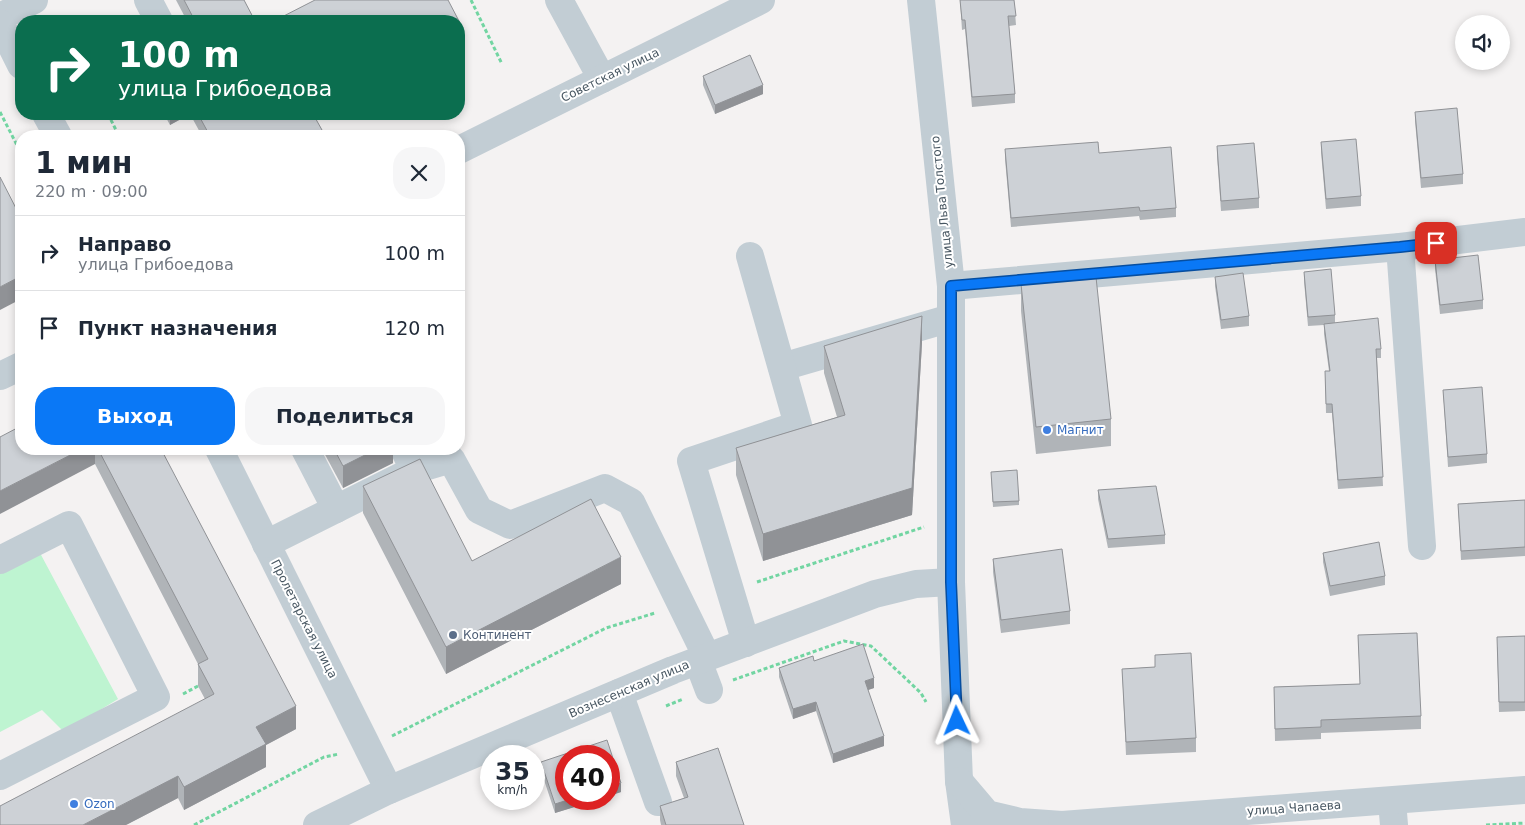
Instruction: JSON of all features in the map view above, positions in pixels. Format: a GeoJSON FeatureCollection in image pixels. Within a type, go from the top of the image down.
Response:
{"type":"FeatureCollection","features":[{"type":"Feature","properties":{"kind":"street"},"geometry":{"type":"LineString","coordinates":[[0,17],[34,0]]}},
{"type":"Feature","properties":{"kind":"street"},"geometry":{"type":"LineString","coordinates":[[148,0],[156,15]]}},
{"type":"Feature","properties":{"kind":"street"},"geometry":{"type":"LineString","coordinates":[[559,0],[602,79]]}},
{"type":"Feature","properties":{"kind":"street","name":"Советская улица"},"geometry":{"type":"LineString","coordinates":[[465,147],[761,0]]}},
{"type":"Feature","properties":{"kind":"street","name":"улица Льва Толстого"},"geometry":{"type":"LineString","coordinates":[[921,0],[951,286],[951,582],[960,780],[965,825]]}},
{"type":"Feature","properties":{"kind":"street"},"geometry":{"type":"LineString","coordinates":[[0,23],[15,53]]}},
{"type":"Feature","properties":{"kind":"street"},"geometry":{"type":"LineString","coordinates":[[951,286],[1400,247],[1525,232]]}},
{"type":"Feature","properties":{"kind":"street"},"geometry":{"type":"LineString","coordinates":[[1400,247],[1422,546]]}},
{"type":"Feature","properties":{"kind":"street"},"geometry":{"type":"LineString","coordinates":[[746,643],[691,461],[798,425],[750,256]]}},
{"type":"Feature","properties":{"kind":"street"},"geometry":{"type":"LineString","coordinates":[[782,368],[951,318]]}},
{"type":"Feature","properties":{"kind":"street"},"geometry":{"type":"LineString","coordinates":[[0,376],[15,369]]}},
{"type":"Feature","properties":{"kind":"street","name":"Пролетарская улица"},"geometry":{"type":"LineString","coordinates":[[221,455],[389,790]]}},
{"type":"Feature","properties":{"kind":"street"},"geometry":{"type":"LineString","coordinates":[[309,455],[336,509]]}},
{"type":"Feature","properties":{"kind":"street"},"geometry":{"type":"LineString","coordinates":[[266,544],[336,509],[409,459],[451,459],[479,510],[510,525],[605,488],[631,502],[681,605],[703,659],[717,687]]}},
{"type":"Feature","properties":{"kind":"street"},"geometry":{"type":"LineString","coordinates":[[0,560],[69,525],[156,697],[0,776]]}},
{"type":"Feature","properties":{"kind":"street","name":"Вознесенская улица"},"geometry":{"type":"LineString","coordinates":[[317,825],[389,790],[703,659],[875,594],[916,584],[951,582]]}},
{"type":"Feature","properties":{"kind":"street"},"geometry":{"type":"LineString","coordinates":[[619,693],[658,802]]}},
{"type":"Feature","properties":{"kind":"street","name":"улица Чапаева"},"geometry":{"type":"LineString","coordinates":[[960,780],[986,814],[1020,822],[1062,825],[1393,813],[1525,790]]}},
{"type":"Feature","properties":{"kind":"path"},"geometry":{"type":"LineString","coordinates":[[471,0],[502,64]]}},
{"type":"Feature","properties":{"kind":"path"},"geometry":{"type":"LineString","coordinates":[[0,112],[15,141]]}},
{"type":"Feature","properties":{"kind":"path"},"geometry":{"type":"LineString","coordinates":[[730,590],[925,526]]}},
{"type":"Feature","properties":{"kind":"path"},"geometry":{"type":"LineString","coordinates":[[194,825],[324,757],[368,748],[606,628],[681,605]]}},
{"type":"Feature","properties":{"kind":"path"},"geometry":{"type":"LineString","coordinates":[[717,687],[844,641],[871,646],[921,693],[928,705]]}},
{"type":"Feature","properties":{"kind":"path"},"geometry":{"type":"LineString","coordinates":[[1486,825],[1525,823]]}},
{"type":"Feature","properties":{"kind":"green space"},"geometry":{"type":"Polygon","coordinates":[[[40,553],[118,699],[64,732],[42,710],[0,732],[0,574],[40,553]]]}},
{"type":"Feature","properties":{"kind":"building"},"geometry":{"type":"Polygon","coordinates":[[[184,0],[244,0],[252,15],[192,15],[184,0]]]}},
{"type":"Feature","properties":{"kind":"building"},"geometry":{"type":"Polygon","coordinates":[[[315,0],[448,0],[456,15],[286,15],[315,0]]]}},
{"type":"Feature","properties":{"kind":"building"},"geometry":{"type":"Polygon","coordinates":[[[960,0],[1014,0],[1016,16],[1008,16],[1015,94],[972,97],[965,20],[962,20],[960,0]]]}},
{"type":"Feature","properties":{"kind":"building"},"geometry":{"type":"Polygon","coordinates":[[[750,55],[763,85],[715,105],[703,76],[750,55]]]}},
{"type":"Feature","properties":{"kind":"building"},"geometry":{"type":"Polygon","coordinates":[[[1457,108],[1463,174],[1421,178],[1415,112],[1457,108]]]}},
{"type":"Feature","properties":{"kind":"building"},"geometry":{"type":"Polygon","coordinates":[[[201,120],[316,120],[322,130],[207,130],[201,120]]]}},
{"type":"Feature","properties":{"kind":"building"},"geometry":{"type":"Polygon","coordinates":[[[1356,139],[1361,196],[1326,199],[1321,142],[1356,139]]]}},
{"type":"Feature","properties":{"kind":"building"},"geometry":{"type":"Polygon","coordinates":[[[1098,142],[1099,153],[1171,147],[1176,208],[1140,211],[1139,207],[1011,218],[1005,149],[1098,142]]]}},
{"type":"Feature","properties":{"kind":"building"},"geometry":{"type":"Polygon","coordinates":[[[1254,143],[1259,198],[1221,201],[1217,146],[1254,143]]]}},
{"type":"Feature","properties":{"kind":"building"},"geometry":{"type":"Polygon","coordinates":[[[0,177],[15,206],[15,279],[0,287],[0,177]]]}},
{"type":"Feature","properties":{"kind":"building"},"geometry":{"type":"Polygon","coordinates":[[[1478,255],[1483,300],[1440,305],[1435,260],[1478,255]]]}},
{"type":"Feature","properties":{"kind":"building"},"geometry":{"type":"Polygon","coordinates":[[[1331,269],[1335,315],[1308,317],[1304,272],[1331,269]]]}},
{"type":"Feature","properties":{"kind":"building"},"geometry":{"type":"Polygon","coordinates":[[[1243,273],[1249,316],[1221,320],[1215,277],[1243,273]]]}},
{"type":"Feature","properties":{"kind":"building"},"geometry":{"type":"Polygon","coordinates":[[[1096,277],[1111,419],[1036,427],[1021,284],[1096,277]]]}},
{"type":"Feature","properties":{"kind":"building"},"geometry":{"type":"Polygon","coordinates":[[[922,316],[912,488],[763,534],[736,448],[845,415],[824,346],[922,316]]]}},
{"type":"Feature","properties":{"kind":"building"},"geometry":{"type":"Polygon","coordinates":[[[1378,318],[1381,349],[1376,349],[1383,477],[1338,480],[1332,404],[1326,404],[1325,371],[1330,371],[1324,324],[1378,318]]]}},
{"type":"Feature","properties":{"kind":"building"},"geometry":{"type":"Polygon","coordinates":[[[1482,387],[1487,454],[1448,457],[1443,390],[1482,387]]]}},
{"type":"Feature","properties":{"kind":"building"},"geometry":{"type":"Polygon","coordinates":[[[15,429],[15,455],[70,455],[0,491],[0,437],[15,429]]]}},
{"type":"Feature","properties":{"kind":"building"},"geometry":{"type":"Polygon","coordinates":[[[101,455],[164,455],[296,706],[256,727],[266,744],[184,787],[178,776],[83,825],[0,825],[0,806],[214,694],[198,664],[208,659],[101,455]]]}},
{"type":"Feature","properties":{"kind":"building"},"geometry":{"type":"Polygon","coordinates":[[[337,455],[365,455],[343,466],[337,455]]]}},
{"type":"Feature","properties":{"kind":"building"},"geometry":{"type":"Polygon","coordinates":[[[420,459],[472,561],[591,499],[621,557],[446,647],[363,486],[420,459]]]}},
{"type":"Feature","properties":{"kind":"building"},"geometry":{"type":"Polygon","coordinates":[[[1017,470],[1019,501],[993,502],[991,472],[1017,470]]]}},
{"type":"Feature","properties":{"kind":"building"},"geometry":{"type":"Polygon","coordinates":[[[1156,486],[1165,535],[1108,539],[1098,490],[1156,486]]]}},
{"type":"Feature","properties":{"kind":"building"},"geometry":{"type":"Polygon","coordinates":[[[1525,500],[1525,547],[1461,551],[1458,504],[1525,500]]]}},
{"type":"Feature","properties":{"kind":"building"},"geometry":{"type":"Polygon","coordinates":[[[1379,542],[1385,576],[1330,586],[1323,553],[1379,542]]]}},
{"type":"Feature","properties":{"kind":"building"},"geometry":{"type":"Polygon","coordinates":[[[1062,549],[1070,611],[1001,620],[993,559],[1062,549]]]}},
{"type":"Feature","properties":{"kind":"building"},"geometry":{"type":"Polygon","coordinates":[[[1417,633],[1421,716],[1321,720],[1321,727],[1275,729],[1274,687],[1360,684],[1358,635],[1417,633]]]}},
{"type":"Feature","properties":{"kind":"building"},"geometry":{"type":"Polygon","coordinates":[[[1525,636],[1525,702],[1499,702],[1497,637],[1525,636]]]}},
{"type":"Feature","properties":{"kind":"building"},"geometry":{"type":"Polygon","coordinates":[[[863,644],[874,678],[865,681],[884,736],[833,754],[816,702],[793,709],[779,668],[813,656],[814,661],[863,644]]]}},
{"type":"Feature","properties":{"kind":"building"},"geometry":{"type":"Polygon","coordinates":[[[1191,653],[1196,738],[1126,742],[1122,669],[1155,667],[1155,655],[1191,653]]]}},
{"type":"Feature","properties":{"kind":"building"},"geometry":{"type":"Polygon","coordinates":[[[607,740],[609,745],[592,745],[607,740]]]}},
{"type":"Feature","properties":{"kind":"building"},"geometry":{"type":"Polygon","coordinates":[[[718,748],[744,825],[666,825],[660,806],[688,797],[676,762],[718,748]]]}},
{"type":"Feature","properties":{"kind":"building"},"geometry":{"type":"Polygon","coordinates":[[[555,757],[555,804],[545,774],[545,761],[555,757]]]}},
{"type":"Feature","properties":{"kind":"place","name":"Магнит"},"geometry":{"type":"Point","coordinates":[1047,430]}},
{"type":"Feature","properties":{"kind":"place","name":"Континент"},"geometry":{"type":"Point","coordinates":[453,635]}},
{"type":"Feature","properties":{"kind":"place","name":"Ozon"},"geometry":{"type":"Point","coordinates":[74,804]}},
{"type":"Feature","properties":{"kind":"route"},"geometry":{"type":"LineString","coordinates":[[957,721],[951,582],[951,286],[1436,243]]}}]}
